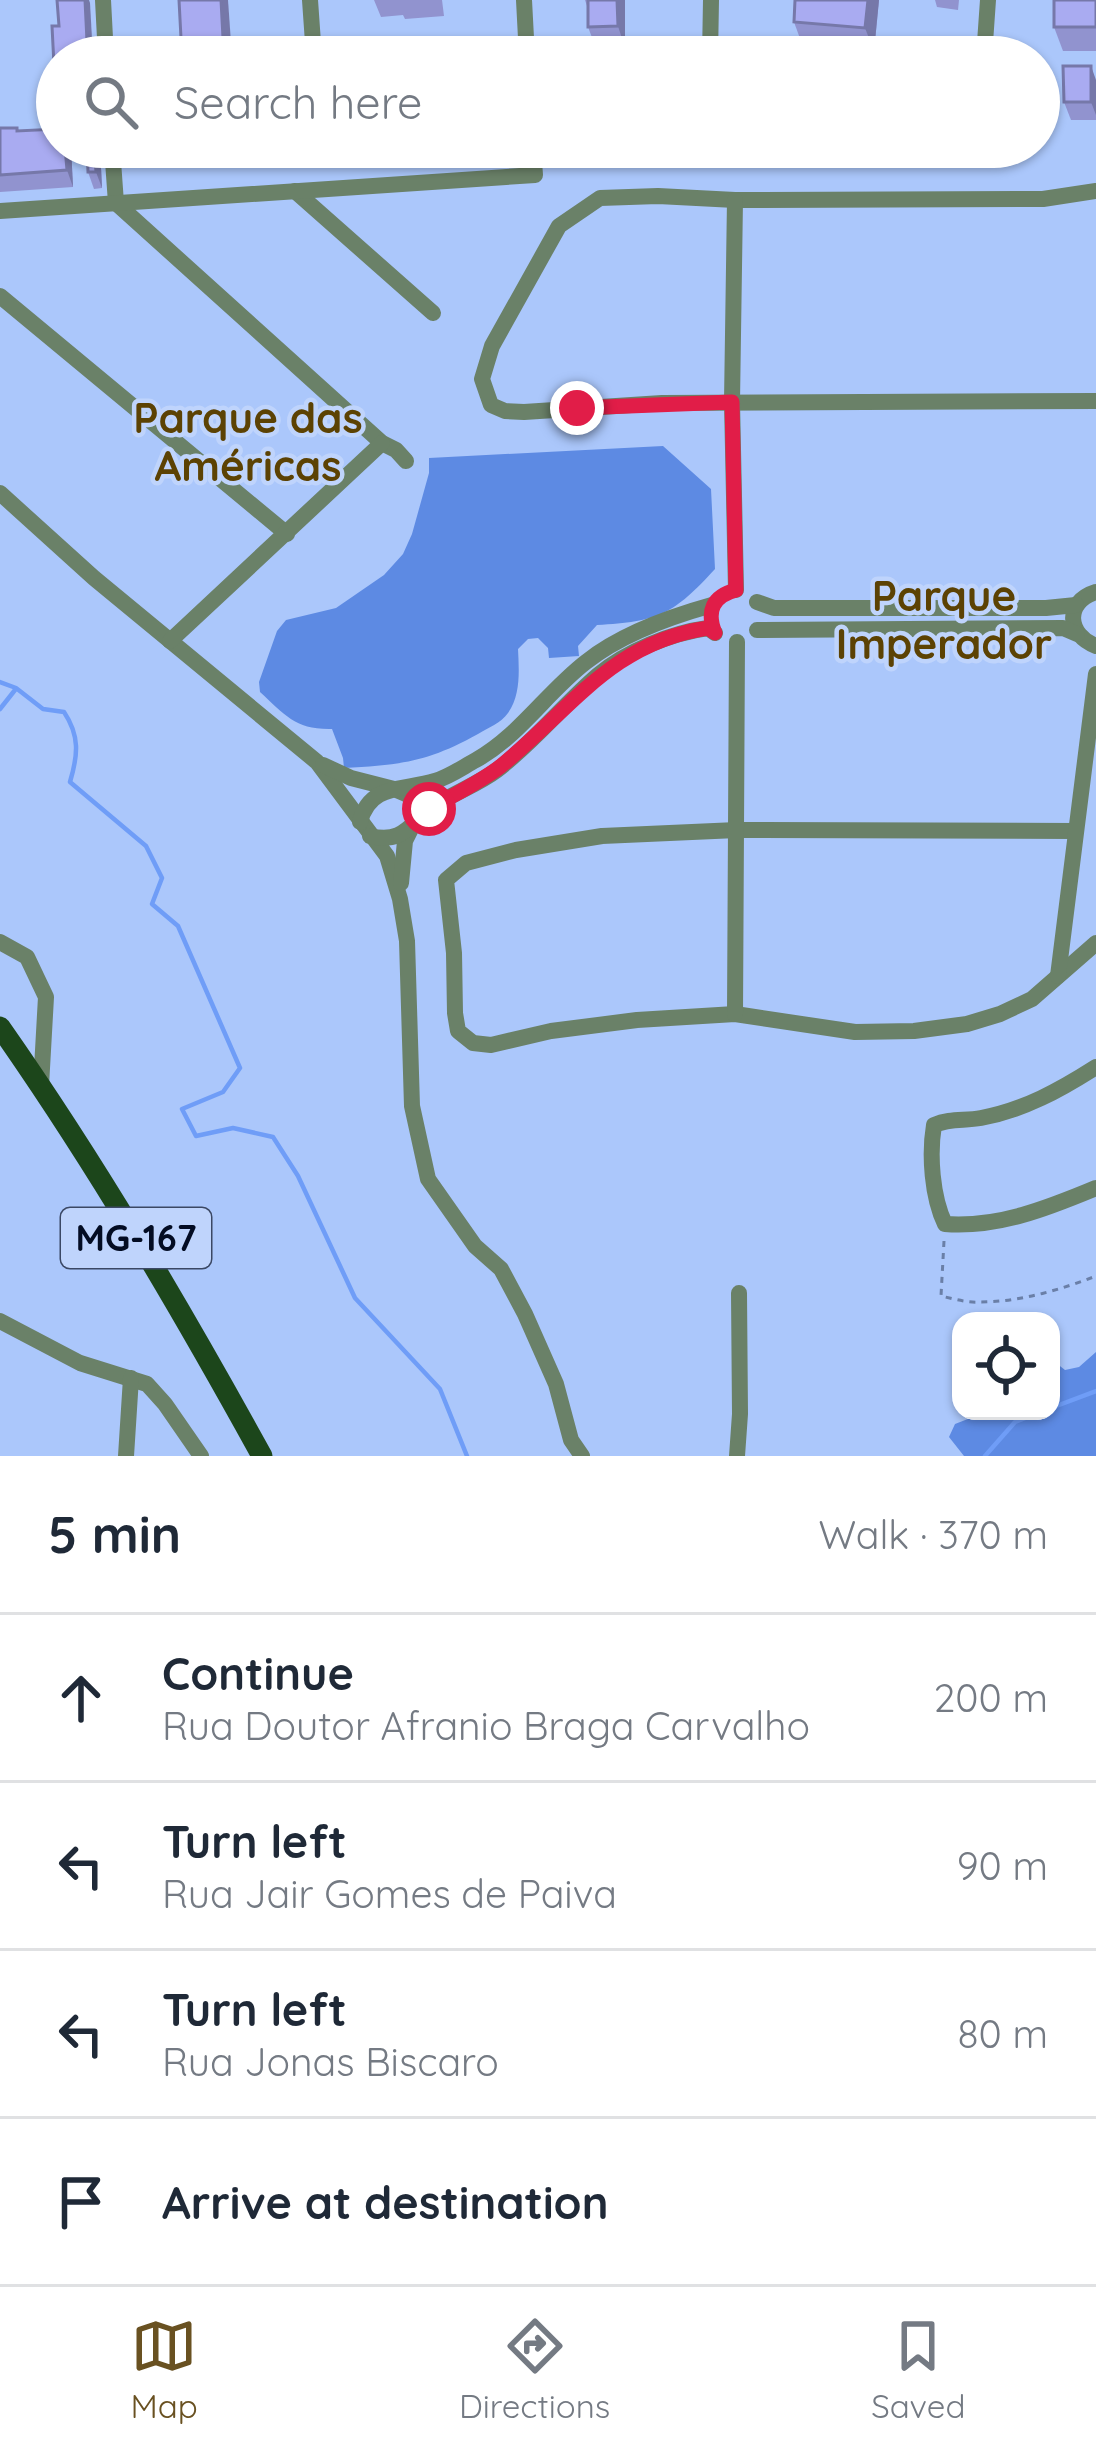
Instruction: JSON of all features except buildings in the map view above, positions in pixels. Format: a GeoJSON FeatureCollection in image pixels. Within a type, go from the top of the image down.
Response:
{"type":"FeatureCollection","features":[{"type":"Feature","properties":{"kind":"main road","name":"MG-167"},"geometry":{"type":"LineString","coordinates":[[0,1027],[194,1333],[262,1456]]}},
{"type":"Feature","properties":{"kind":"street"},"geometry":{"type":"LineString","coordinates":[[103,0],[105,36]]}},
{"type":"Feature","properties":{"kind":"street"},"geometry":{"type":"LineString","coordinates":[[310,0],[313,36]]}},
{"type":"Feature","properties":{"kind":"street"},"geometry":{"type":"LineString","coordinates":[[524,0],[526,36]]}},
{"type":"Feature","properties":{"kind":"street"},"geometry":{"type":"LineString","coordinates":[[710,36],[711,0]]}},
{"type":"Feature","properties":{"kind":"street"},"geometry":{"type":"LineString","coordinates":[[985,36],[988,0]]}},
{"type":"Feature","properties":{"kind":"street"},"geometry":{"type":"LineString","coordinates":[[114,168],[116,203],[406,461]]}},
{"type":"Feature","properties":{"kind":"street"},"geometry":{"type":"LineString","coordinates":[[0,211],[536,175],[535,168]]}},
{"type":"Feature","properties":{"kind":"street"},"geometry":{"type":"LineString","coordinates":[[295,191],[433,313]]}},
{"type":"Feature","properties":{"kind":"street"},"geometry":{"type":"LineString","coordinates":[[1096,191],[1043,199],[600,198],[559,226],[492,346],[482,379],[490,405],[524,412],[662,403],[1096,401]]}},
{"type":"Feature","properties":{"kind":"street"},"geometry":{"type":"LineString","coordinates":[[735,200],[736,590]]}},
{"type":"Feature","properties":{"kind":"street"},"geometry":{"type":"LineString","coordinates":[[0,296],[286,534]]}},
{"type":"Feature","properties":{"kind":"street"},"geometry":{"type":"LineString","coordinates":[[170,641],[382,442]]}},
{"type":"Feature","properties":{"kind":"street"},"geometry":{"type":"LineString","coordinates":[[0,493],[94,578],[316,762],[387,856],[407,941],[412,1106],[428,1179],[475,1246],[509,1284],[556,1384],[571,1440],[583,1456]]}},
{"type":"Feature","properties":{"kind":"street"},"geometry":{"type":"LineString","coordinates":[[715,633],[709,619],[712,605],[722,594],[736,590],[773,608],[1076,605]]}},
{"type":"Feature","properties":{"kind":"street"},"geometry":{"type":"LineString","coordinates":[[1077,634],[1072,618],[1076,605],[1096,592]]}},
{"type":"Feature","properties":{"kind":"street"},"geometry":{"type":"LineString","coordinates":[[365,829],[397,837],[429,809],[496,770],[601,673],[640,650],[708,628],[725,640],[749,639],[761,616],[757,602]]}},
{"type":"Feature","properties":{"kind":"street"},"geometry":{"type":"LineString","coordinates":[[365,829],[366,805],[374,796],[438,781],[483,756],[586,662],[615,643],[712,605]]}},
{"type":"Feature","properties":{"kind":"street"},"geometry":{"type":"LineString","coordinates":[[757,630],[1063,628],[1096,646]]}},
{"type":"Feature","properties":{"kind":"street"},"geometry":{"type":"LineString","coordinates":[[735,1014],[737,642]]}},
{"type":"Feature","properties":{"kind":"street"},"geometry":{"type":"LineString","coordinates":[[1058,976],[1096,674]]}},
{"type":"Feature","properties":{"kind":"street"},"geometry":{"type":"LineString","coordinates":[[316,762],[408,795],[415,806],[417,817],[405,841],[400,899]]}},
{"type":"Feature","properties":{"kind":"street"},"geometry":{"type":"LineString","coordinates":[[1075,832],[737,830],[602,836],[466,863],[446,880],[458,1031],[473,1043],[490,1045],[637,1020],[735,1014],[855,1032],[967,1024],[1032,999],[1096,943]]}},
{"type":"Feature","properties":{"kind":"street"},"geometry":{"type":"LineString","coordinates":[[0,942],[27,957],[46,998],[41,1086]]}},
{"type":"Feature","properties":{"kind":"street"},"geometry":{"type":"LineString","coordinates":[[1096,1067],[1030,1106],[934,1125],[932,1142],[938,1210],[945,1224],[970,1226],[1035,1213],[1096,1188]]}},
{"type":"Feature","properties":{"kind":"street"},"geometry":{"type":"LineString","coordinates":[[737,1456],[739,1293]]}},
{"type":"Feature","properties":{"kind":"street"},"geometry":{"type":"LineString","coordinates":[[0,1321],[80,1364],[147,1384],[201,1456]]}},
{"type":"Feature","properties":{"kind":"street"},"geometry":{"type":"LineString","coordinates":[[126,1456],[131,1378]]}},
{"type":"Feature","properties":{"kind":"path"},"geometry":{"type":"LineString","coordinates":[[945,1224],[941,1296],[977,1303],[1005,1300],[1096,1276]]}},
{"type":"Feature","properties":{"kind":"shaded area"},"geometry":{"type":"Polygon","coordinates":[[[663,446],[711,489],[715,569],[664,613],[597,625],[578,646],[579,656],[549,658],[548,648],[538,638],[528,639],[518,649],[512,706],[494,725],[428,756],[344,768],[332,729],[300,724],[260,692],[259,682],[277,631],[286,620],[336,608],[384,575],[403,554],[429,473],[429,458],[663,446]]]}},
{"type":"Feature","properties":{"kind":"shaded area"},"geometry":{"type":"Polygon","coordinates":[[[1096,1352],[1096,1456],[964,1456],[949,1437],[955,1424],[965,1420],[1060,1420],[1060,1366],[1065,1370],[1079,1367],[1096,1352]]]}},
{"type":"Feature","properties":{"kind":"waterway"},"geometry":{"type":"LineString","coordinates":[[0,682],[43,709],[64,712],[76,746],[70,782],[146,846],[162,878],[152,904],[178,926],[240,1068],[223,1092],[182,1109],[196,1136],[233,1128],[273,1137],[298,1176],[355,1298],[440,1389],[467,1456]]}},
{"type":"Feature","properties":{"kind":"waterway"},"geometry":{"type":"LineString","coordinates":[[0,709],[15,690]]}},
{"type":"Feature","properties":{"kind":"waterway"},"geometry":{"type":"LineString","coordinates":[[1060,1405],[1096,1391]]}},
{"type":"Feature","properties":{"kind":"waterway"},"geometry":{"type":"LineString","coordinates":[[985,1456],[1020,1420]]}},
{"type":"Feature","properties":{"kind":"district","name":"Parque das Américas"},"geometry":{"type":"Point","coordinates":[248,442]}},
{"type":"Feature","properties":{"kind":"district","name":"Parque Imperador"},"geometry":{"type":"Point","coordinates":[944,620]}},
{"type":"Feature","properties":{"kind":"route"},"geometry":{"type":"LineString","coordinates":[[429,809],[496,770],[601,673],[640,650],[691,630],[708,628],[715,633],[709,619],[712,605],[722,594],[736,590],[732,402],[577,408]]}}]}
